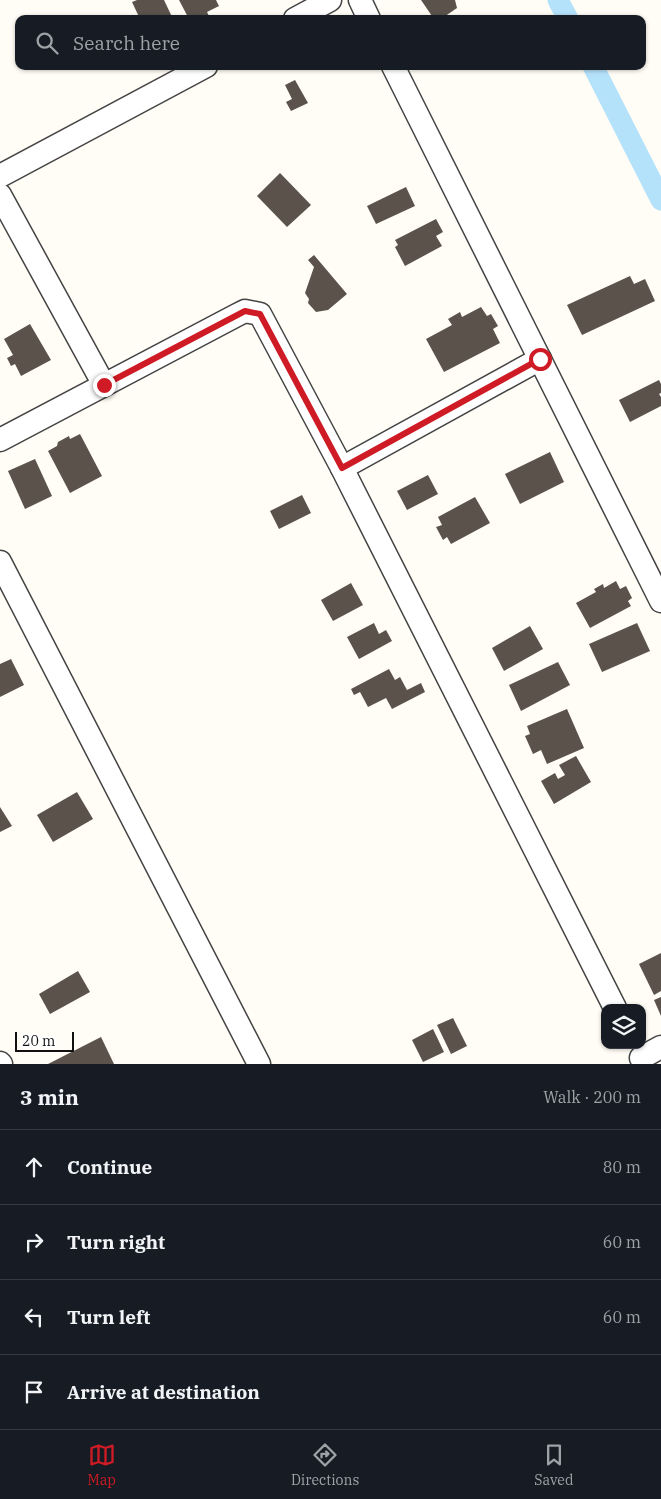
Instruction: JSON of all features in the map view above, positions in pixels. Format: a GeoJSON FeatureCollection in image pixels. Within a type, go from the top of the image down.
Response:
{"type":"FeatureCollection","features":[{"type":"Feature","properties":{"kind":"street"},"geometry":{"type":"LineString","coordinates":[[302,15],[330,0]]}},
{"type":"Feature","properties":{"kind":"street"},"geometry":{"type":"LineString","coordinates":[[360,0],[368,15]]}},
{"type":"Feature","properties":{"kind":"street"},"geometry":{"type":"LineString","coordinates":[[0,176],[199,70]]}},
{"type":"Feature","properties":{"kind":"street"},"geometry":{"type":"LineString","coordinates":[[395,70],[661,601]]}},
{"type":"Feature","properties":{"kind":"street"},"geometry":{"type":"LineString","coordinates":[[0,195],[104,385]]}},
{"type":"Feature","properties":{"kind":"street"},"geometry":{"type":"LineString","coordinates":[[0,440],[245,311],[260,314],[342,468],[613,1004]]}},
{"type":"Feature","properties":{"kind":"street"},"geometry":{"type":"LineString","coordinates":[[342,468],[540,359]]}},
{"type":"Feature","properties":{"kind":"street"},"geometry":{"type":"LineString","coordinates":[[0,562],[259,1064]]}},
{"type":"Feature","properties":{"kind":"street"},"geometry":{"type":"LineString","coordinates":[[640,1056],[661,1047]]}},
{"type":"Feature","properties":{"kind":"building"},"geometry":{"type":"Polygon","coordinates":[[[137,0],[164,0],[171,15],[138,15],[132,2],[137,0]]]}},
{"type":"Feature","properties":{"kind":"building"},"geometry":{"type":"Polygon","coordinates":[[[179,0],[216,0],[219,6],[207,12],[208,15],[187,15],[179,0]]]}},
{"type":"Feature","properties":{"kind":"building"},"geometry":{"type":"Polygon","coordinates":[[[421,0],[455,0],[457,8],[447,15],[431,15],[421,0]]]}},
{"type":"Feature","properties":{"kind":"building"},"geometry":{"type":"Polygon","coordinates":[[[295,80],[308,103],[291,111],[286,102],[292,99],[285,85],[295,80]]]}},
{"type":"Feature","properties":{"kind":"building"},"geometry":{"type":"Polygon","coordinates":[[[280,173],[311,205],[287,227],[257,196],[280,173]]]}},
{"type":"Feature","properties":{"kind":"building"},"geometry":{"type":"Polygon","coordinates":[[[406,187],[415,206],[376,224],[367,206],[406,187]]]}},
{"type":"Feature","properties":{"kind":"building"},"geometry":{"type":"Polygon","coordinates":[[[436,219],[443,232],[436,236],[442,246],[405,266],[395,247],[398,245],[395,240],[436,219]]]}},
{"type":"Feature","properties":{"kind":"building"},"geometry":{"type":"Polygon","coordinates":[[[314,255],[347,294],[328,310],[316,312],[308,303],[309,299],[305,293],[314,267],[308,260],[314,255]]]}},
{"type":"Feature","properties":{"kind":"building"},"geometry":{"type":"Polygon","coordinates":[[[630,276],[634,284],[645,279],[655,301],[582,335],[567,305],[630,276]]]}},
{"type":"Feature","properties":{"kind":"building"},"geometry":{"type":"Polygon","coordinates":[[[481,307],[487,316],[491,314],[498,326],[493,329],[500,343],[444,372],[426,339],[452,325],[448,319],[460,312],[462,317],[481,307]]]}},
{"type":"Feature","properties":{"kind":"building"},"geometry":{"type":"Polygon","coordinates":[[[30,324],[51,360],[21,376],[15,364],[11,366],[7,358],[13,355],[4,339],[30,324]]]}},
{"type":"Feature","properties":{"kind":"building"},"geometry":{"type":"Polygon","coordinates":[[[659,380],[661,384],[661,393],[659,394],[661,406],[630,422],[619,400],[659,380]]]}},
{"type":"Feature","properties":{"kind":"building"},"geometry":{"type":"Polygon","coordinates":[[[80,434],[102,476],[70,493],[48,451],[57,446],[58,442],[69,436],[70,439],[80,434]]]}},
{"type":"Feature","properties":{"kind":"building"},"geometry":{"type":"Polygon","coordinates":[[[550,452],[564,482],[520,504],[505,474],[550,452]]]}},
{"type":"Feature","properties":{"kind":"building"},"geometry":{"type":"Polygon","coordinates":[[[35,459],[52,496],[25,509],[8,471],[35,459]]]}},
{"type":"Feature","properties":{"kind":"building"},"geometry":{"type":"Polygon","coordinates":[[[428,475],[438,494],[407,510],[397,491],[428,475]]]}},
{"type":"Feature","properties":{"kind":"building"},"geometry":{"type":"Polygon","coordinates":[[[302,495],[311,513],[279,529],[270,511],[302,495]]]}},
{"type":"Feature","properties":{"kind":"building"},"geometry":{"type":"Polygon","coordinates":[[[475,497],[490,523],[451,544],[447,537],[443,540],[436,527],[442,525],[438,517],[475,497]]]}},
{"type":"Feature","properties":{"kind":"building"},"geometry":{"type":"Polygon","coordinates":[[[616,581],[620,589],[626,586],[632,598],[628,601],[631,606],[590,628],[576,603],[596,592],[594,589],[603,584],[604,588],[616,581]]]}},
{"type":"Feature","properties":{"kind":"building"},"geometry":{"type":"Polygon","coordinates":[[[351,583],[363,605],[333,621],[321,600],[351,583]]]}},
{"type":"Feature","properties":{"kind":"building"},"geometry":{"type":"Polygon","coordinates":[[[374,623],[379,634],[386,630],[392,641],[359,659],[347,637],[374,623]]]}},
{"type":"Feature","properties":{"kind":"building"},"geometry":{"type":"Polygon","coordinates":[[[637,623],[650,651],[602,672],[589,644],[637,623]]]}},
{"type":"Feature","properties":{"kind":"building"},"geometry":{"type":"Polygon","coordinates":[[[530,626],[543,649],[504,671],[492,648],[530,626]]]}},
{"type":"Feature","properties":{"kind":"building"},"geometry":{"type":"Polygon","coordinates":[[[11,659],[24,685],[0,697],[0,664],[11,659]]]}},
{"type":"Feature","properties":{"kind":"building"},"geometry":{"type":"Polygon","coordinates":[[[558,662],[570,685],[521,711],[509,685],[558,662]]]}},
{"type":"Feature","properties":{"kind":"building"},"geometry":{"type":"Polygon","coordinates":[[[389,669],[395,680],[400,677],[407,690],[421,683],[425,692],[392,709],[386,698],[368,707],[360,692],[354,695],[351,689],[389,669]]]}},
{"type":"Feature","properties":{"kind":"building"},"geometry":{"type":"Polygon","coordinates":[[[567,709],[584,748],[547,764],[541,750],[533,754],[525,736],[530,734],[527,726],[567,709]]]}},
{"type":"Feature","properties":{"kind":"building"},"geometry":{"type":"Polygon","coordinates":[[[576,756],[591,782],[554,804],[541,781],[555,773],[558,779],[565,775],[559,765],[576,756]]]}},
{"type":"Feature","properties":{"kind":"building"},"geometry":{"type":"Polygon","coordinates":[[[77,792],[93,819],[53,842],[37,815],[77,792]]]}},
{"type":"Feature","properties":{"kind":"building"},"geometry":{"type":"Polygon","coordinates":[[[0,807],[12,826],[0,832],[0,807]]]}},
{"type":"Feature","properties":{"kind":"building"},"geometry":{"type":"Polygon","coordinates":[[[661,953],[661,991],[654,995],[639,964],[661,953]]]}},
{"type":"Feature","properties":{"kind":"building"},"geometry":{"type":"Polygon","coordinates":[[[78,971],[90,992],[50,1014],[39,994],[78,971]]]}},
{"type":"Feature","properties":{"kind":"building"},"geometry":{"type":"Polygon","coordinates":[[[661,997],[661,1016],[654,1000],[661,997]]]}},
{"type":"Feature","properties":{"kind":"building"},"geometry":{"type":"Polygon","coordinates":[[[453,1018],[467,1046],[451,1054],[437,1025],[453,1018]]]}},
{"type":"Feature","properties":{"kind":"building"},"geometry":{"type":"Polygon","coordinates":[[[433,1029],[444,1052],[423,1062],[412,1040],[433,1029]]]}},
{"type":"Feature","properties":{"kind":"building"},"geometry":{"type":"Polygon","coordinates":[[[101,1037],[114,1064],[48,1064],[101,1037]]]}},
{"type":"Feature","properties":{"kind":"waterway"},"geometry":{"type":"LineString","coordinates":[[558,0],[566,15]]}},
{"type":"Feature","properties":{"kind":"waterway"},"geometry":{"type":"LineString","coordinates":[[595,70],[661,200]]}},
{"type":"Feature","properties":{"kind":"route"},"geometry":{"type":"LineString","coordinates":[[104,385],[245,311],[260,314],[342,468],[540,359]]}}]}
